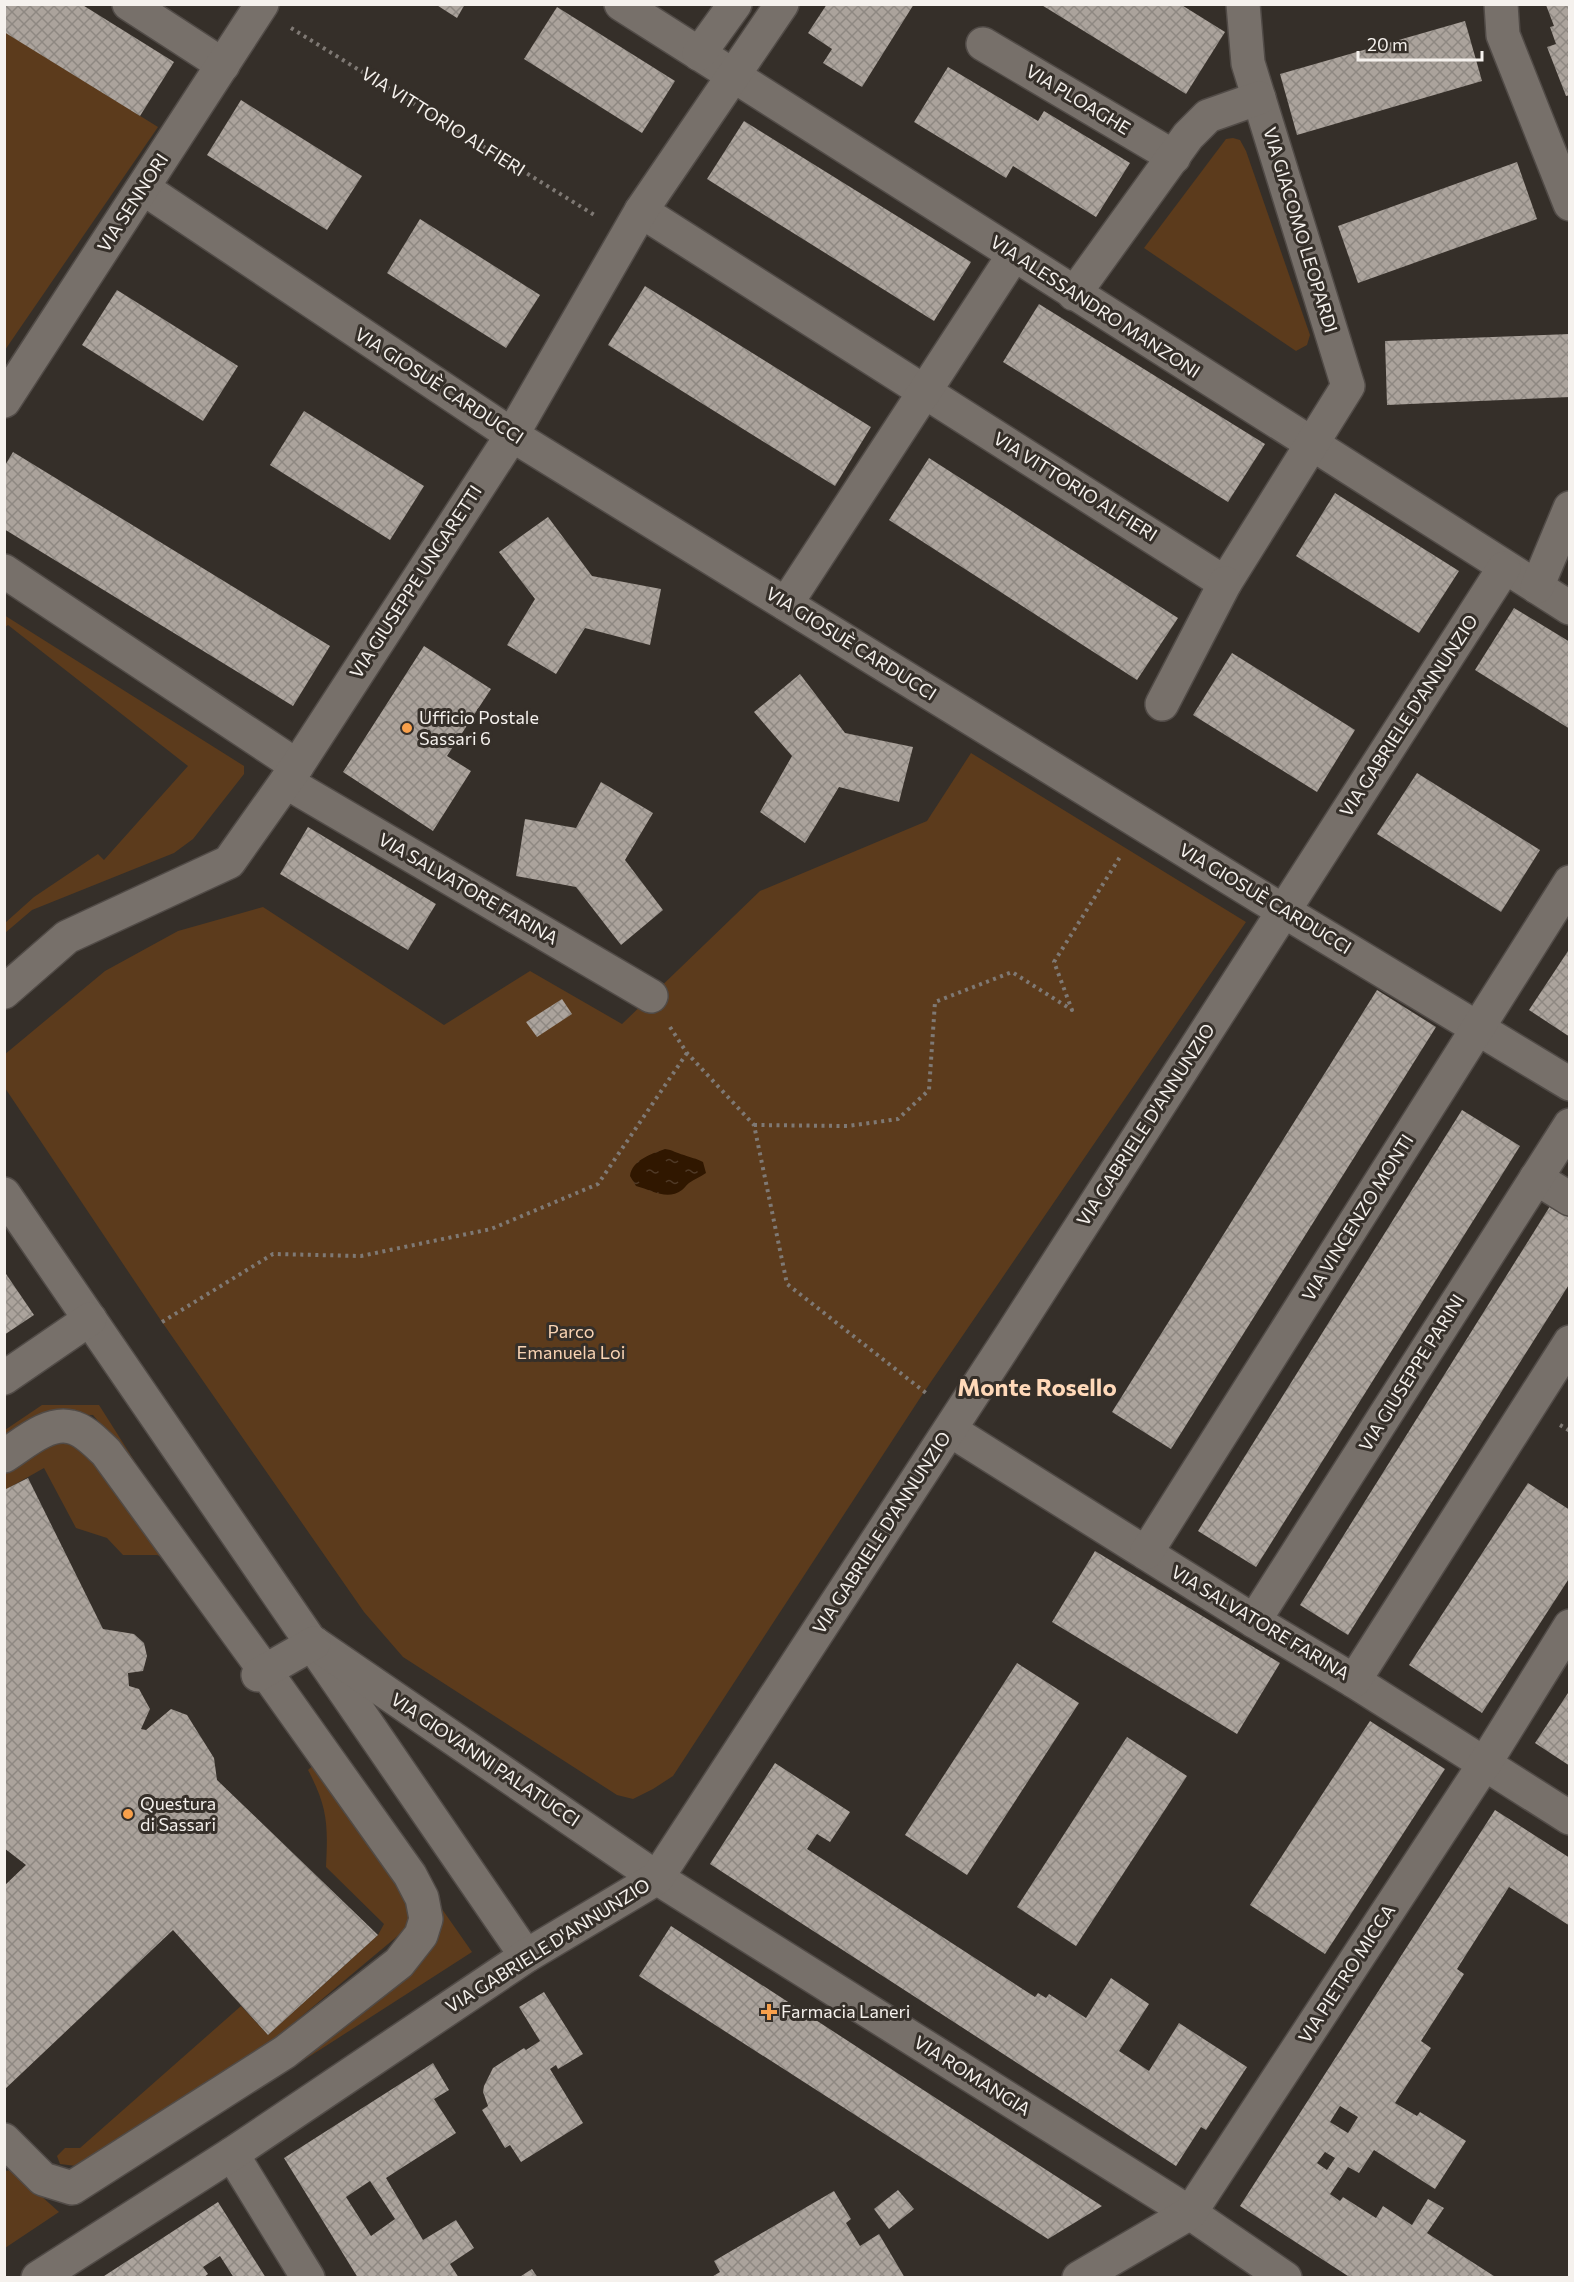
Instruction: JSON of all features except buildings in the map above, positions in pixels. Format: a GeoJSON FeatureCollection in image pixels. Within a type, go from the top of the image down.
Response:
{"type":"FeatureCollection","features":[{"type":"Feature","properties":{"kind":"street"},"geometry":{"type":"LineString","coordinates":[[129,4],[223,65]]}},
{"type":"Feature","properties":{"kind":"street","name":"VIA ALESSANDRO MANZONI"},"geometry":{"type":"LineString","coordinates":[[621,4],[1013,256],[1569,608]]}},
{"type":"Feature","properties":{"kind":"street"},"geometry":{"type":"LineString","coordinates":[[699,54],[735,4]]}},
{"type":"Feature","properties":{"kind":"street"},"geometry":{"type":"LineString","coordinates":[[734,76],[782,4]]}},
{"type":"Feature","properties":{"kind":"street","name":"VIA GIACOMO LEOPARDI"},"geometry":{"type":"LineString","coordinates":[[1243,4],[1248,63],[1348,386],[1312,445]]}},
{"type":"Feature","properties":{"kind":"street"},"geometry":{"type":"LineString","coordinates":[[1501,4],[1503,35],[1569,204]]}},
{"type":"Feature","properties":{"kind":"street","name":"VIA SENNORI"},"geometry":{"type":"LineString","coordinates":[[4,401],[261,7]]}},
{"type":"Feature","properties":{"kind":"street","name":"VIA PLOAGHE"},"geometry":{"type":"LineString","coordinates":[[983,44],[1174,157]]}},
{"type":"Feature","properties":{"kind":"street","name":"VIA GIUSEPPE UNGARETTI"},"geometry":{"type":"LineString","coordinates":[[4,992],[67,937],[229,862],[291,774],[512,435],[634,223],[734,76]]}},
{"type":"Feature","properties":{"kind":"street"},"geometry":{"type":"LineString","coordinates":[[1074,294],[1188,136],[1208,116],[1259,98]]}},
{"type":"Feature","properties":{"kind":"street","name":"VIA GIOSUÈ CARDUCCI"},"geometry":{"type":"LineString","coordinates":[[143,188],[512,435],[1283,911],[1569,1084]]}},
{"type":"Feature","properties":{"kind":"street","name":"VIA VITTORIO ALFIERI"},"geometry":{"type":"LineString","coordinates":[[634,223],[925,392],[1225,583]]}},
{"type":"Feature","properties":{"kind":"street"},"geometry":{"type":"LineString","coordinates":[[786,604],[1013,256]]}},
{"type":"Feature","properties":{"kind":"street"},"geometry":{"type":"LineString","coordinates":[[1162,704],[1225,583],[1312,445]]}},
{"type":"Feature","properties":{"kind":"street"},"geometry":{"type":"LineString","coordinates":[[1537,587],[1569,508]]}},
{"type":"Feature","properties":{"kind":"street","name":"VIA GABRIELE D'ANNUNZIO"},"geometry":{"type":"LineString","coordinates":[[38,2277],[232,2154],[526,1956],[657,1878],[954,1424],[1504,568]]}},
{"type":"Feature","properties":{"kind":"street","name":"VIA SALVATORE FARINA"},"geometry":{"type":"LineString","coordinates":[[4,571],[291,774],[651,996]]}},
{"type":"Feature","properties":{"kind":"street","name":"VIA VINCENZO MONTI"},"geometry":{"type":"LineString","coordinates":[[1146,1553],[1569,882]]}},
{"type":"Feature","properties":{"kind":"street","name":"VIA GIUSEPPE PARINI"},"geometry":{"type":"LineString","coordinates":[[1254,1621],[1569,1125]]}},
{"type":"Feature","properties":{"kind":"street"},"geometry":{"type":"LineString","coordinates":[[1536,1178],[1569,1199]]}},
{"type":"Feature","properties":{"kind":"street","name":"VIA GIOVANNI PALATUCCI"},"geometry":{"type":"LineString","coordinates":[[4,1194],[314,1643],[526,1956]]}},
{"type":"Feature","properties":{"kind":"street"},"geometry":{"type":"LineString","coordinates":[[4,1378],[90,1319]]}},
{"type":"Feature","properties":{"kind":"street"},"geometry":{"type":"LineString","coordinates":[[1354,1681],[1569,1342]]}},
{"type":"Feature","properties":{"kind":"street","name":"VIA SALVATORE FARINA"},"geometry":{"type":"LineString","coordinates":[[954,1424],[1146,1553],[1485,1763],[1569,1818]]}},
{"type":"Feature","properties":{"kind":"street"},"geometry":{"type":"LineString","coordinates":[[4,1456],[43,1430],[70,1426],[83,1432],[106,1452],[262,1673],[410,1875],[422,1898],[426,1919],[421,1935],[399,1963],[285,2052],[72,2188],[43,2179],[4,2140]]}},
{"type":"Feature","properties":{"kind":"street","name":"VIA PIETRO MICCA"},"geometry":{"type":"LineString","coordinates":[[1079,2277],[1190,2213],[1485,1763],[1569,1626]]}},
{"type":"Feature","properties":{"kind":"street"},"geometry":{"type":"LineString","coordinates":[[262,1673],[314,1643]]}},
{"type":"Feature","properties":{"kind":"street","name":"VIA GIOVANNI PALATUCCI"},"geometry":{"type":"LineString","coordinates":[[314,1643],[657,1878]]}},
{"type":"Feature","properties":{"kind":"street","name":"VIA ROMANGIA"},"geometry":{"type":"LineString","coordinates":[[657,1878],[1190,2213],[1285,2277]]}},
{"type":"Feature","properties":{"kind":"street"},"geometry":{"type":"LineString","coordinates":[[232,2154],[308,2277]]}},
{"type":"Feature","properties":{"kind":"path","name":"VIA VITTORIO ALFIERI"},"geometry":{"type":"LineString","coordinates":[[261,7],[634,223]]}},
{"type":"Feature","properties":{"kind":"path"},"geometry":{"type":"LineString","coordinates":[[754,1125],[848,1126],[898,1119],[929,1090],[934,1002],[1012,972],[1072,1010],[1054,962],[1143,824]]}},
{"type":"Feature","properties":{"kind":"path"},"geometry":{"type":"LineString","coordinates":[[651,996],[687,1053],[754,1125],[787,1284],[954,1424]]}},
{"type":"Feature","properties":{"kind":"path"},"geometry":{"type":"LineString","coordinates":[[162,1322],[273,1254],[361,1256],[491,1229],[597,1184],[687,1053]]}},
{"type":"Feature","properties":{"kind":"green space"},"geometry":{"type":"Polygon","coordinates":[[[5,32],[158,127],[5,350],[5,32]]]}},
{"type":"Feature","properties":{"kind":"green space"},"geometry":{"type":"Polygon","coordinates":[[[1226,139],[1240,140],[1246,151],[1310,335],[1307,345],[1296,351],[1144,248],[1226,139]]]}},
{"type":"Feature","properties":{"kind":"green space"},"geometry":{"type":"Polygon","coordinates":[[[4,615],[244,766],[244,774],[193,839],[174,853],[32,910],[5,933],[5,923],[34,897],[98,854],[104,860],[188,766],[8,625],[5,627],[4,615]]]}},
{"type":"Feature","properties":{"kind":"green space","name":"Parco Emanuela Loi"},"geometry":{"type":"Polygon","coordinates":[[[971,753],[1246,922],[924,1392],[673,1776],[633,1799],[617,1795],[403,1657],[364,1612],[162,1322],[5,1088],[4,1055],[105,971],[178,931],[263,907],[444,1025],[530,971],[622,1024],[760,891],[927,821],[971,753]]]}},
{"type":"Feature","properties":{"kind":"green space"},"geometry":{"type":"Polygon","coordinates":[[[42,1405],[99,1405],[144,1476],[93,1415],[41,1414],[5,1440],[5,1430],[42,1405]]]}},
{"type":"Feature","properties":{"kind":"green space"},"geometry":{"type":"Polygon","coordinates":[[[82,1437],[174,1563],[157,1555],[123,1555],[107,1538],[76,1528],[44,1468],[5,1490],[5,1468],[47,1438],[82,1437]]]}},
{"type":"Feature","properties":{"kind":"green space"},"geometry":{"type":"Polygon","coordinates":[[[318,1761],[408,1882],[412,1924],[272,2041],[76,2166],[60,2164],[57,2156],[65,2148],[80,2148],[241,2006],[268,2035],[378,1935],[384,1924],[326,1867],[327,1839],[323,1806],[308,1770],[318,1761]]]}},
{"type":"Feature","properties":{"kind":"green space"},"geometry":{"type":"Polygon","coordinates":[[[435,1899],[472,1952],[262,2087],[417,1962],[435,1899]]]}},
{"type":"Feature","properties":{"kind":"green space"},"geometry":{"type":"Polygon","coordinates":[[[12,2170],[59,2212],[5,2248],[4,2171],[12,2170]]]}},
{"type":"Feature","properties":{"kind":"water"},"geometry":{"type":"Polygon","coordinates":[[[665,1149],[703,1162],[706,1173],[671,1195],[659,1194],[636,1186],[630,1176],[634,1166],[643,1158],[665,1149]]]}},
{"type":"Feature","properties":{"kind":"place","name":"Ufficio Postale Sassari 6"},"geometry":{"type":"Point","coordinates":[407,728]}},
{"type":"Feature","properties":{"kind":"place","name":"Questura di Sassari"},"geometry":{"type":"Point","coordinates":[128,1814]}},
{"type":"Feature","properties":{"kind":"place","name":"Farmacia Laneri"},"geometry":{"type":"Point","coordinates":[769,2012]}},
{"type":"Feature","properties":{"kind":"district","name":"Monte Rosello"},"geometry":{"type":"Point","coordinates":[1037,1388]}}]}
